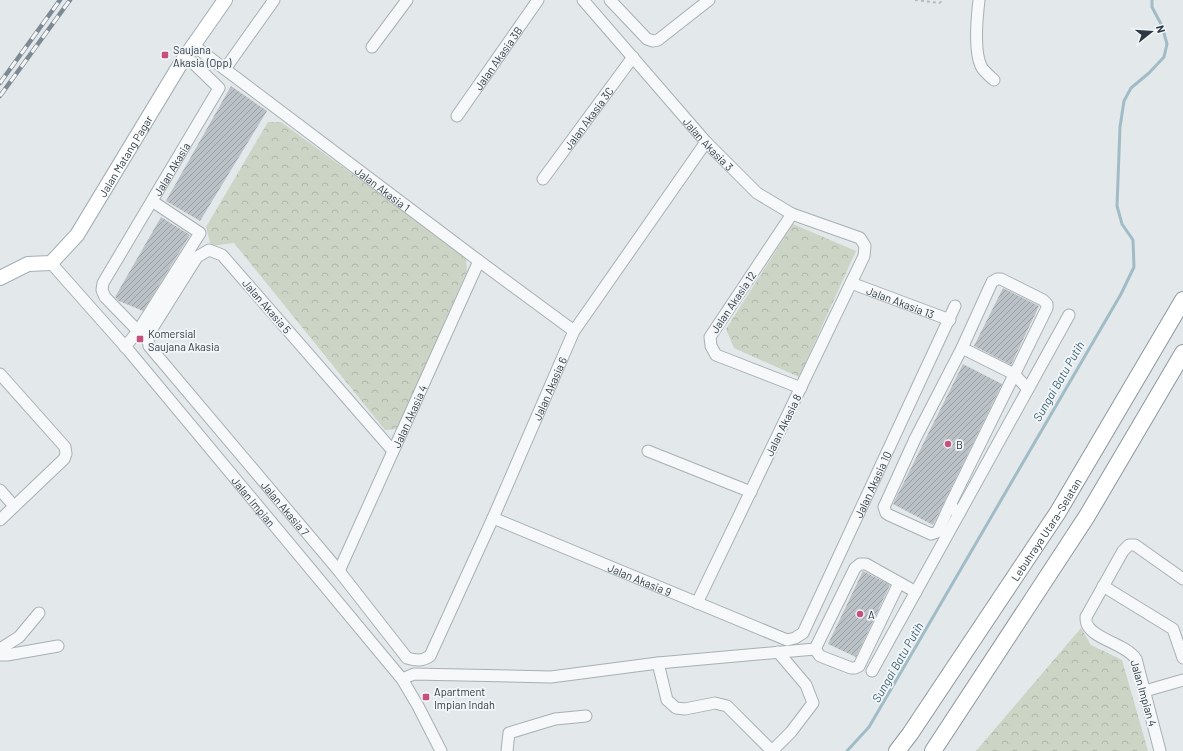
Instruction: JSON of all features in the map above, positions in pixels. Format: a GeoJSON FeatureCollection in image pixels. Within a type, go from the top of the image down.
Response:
{"type":"FeatureCollection","features":[{"type":"Feature","properties":{"kind":"highway","name":"Lebuhraya Utara–Selatan"},"geometry":{"type":"LineString","coordinates":[[896,751],[910,734],[1058,512],[1183,300]]}},
{"type":"Feature","properties":{"kind":"highway"},"geometry":{"type":"LineString","coordinates":[[933,751],[1087,516],[1183,352]]}},
{"type":"Feature","properties":{"kind":"main road","name":"Jalan Matang Pagar"},"geometry":{"type":"LineString","coordinates":[[51,263],[77,235],[189,50],[225,0]]}},
{"type":"Feature","properties":{"kind":"main road"},"geometry":{"type":"LineString","coordinates":[[0,278],[28,264],[51,263]]}},
{"type":"Feature","properties":{"kind":"street"},"geometry":{"type":"LineString","coordinates":[[225,69],[274,0]]}},
{"type":"Feature","properties":{"kind":"street"},"geometry":{"type":"LineString","coordinates":[[372,47],[407,0]]}},
{"type":"Feature","properties":{"kind":"street","name":"Jalan Akasia 3B"},"geometry":{"type":"LineString","coordinates":[[457,116],[538,0]]}},
{"type":"Feature","properties":{"kind":"street","name":"Jalan Akasia 3"},"geometry":{"type":"LineString","coordinates":[[583,0],[706,142],[757,193],[792,214],[860,238],[865,246]]}},
{"type":"Feature","properties":{"kind":"street"},"geometry":{"type":"LineString","coordinates":[[610,0],[647,39],[653,42],[658,40],[709,0]]}},
{"type":"Feature","properties":{"kind":"street"},"geometry":{"type":"LineString","coordinates":[[980,0],[977,52],[981,67],[994,80]]}},
{"type":"Feature","properties":{"kind":"street","name":"Jalan Akasia 1"},"geometry":{"type":"LineString","coordinates":[[189,50],[225,69],[574,331]]}},
{"type":"Feature","properties":{"kind":"street","name":"Jalan Akasia"},"geometry":{"type":"LineString","coordinates":[[138,331],[104,297],[102,290],[103,283],[219,88],[189,50]]}},
{"type":"Feature","properties":{"kind":"street","name":"Jalan Akasia 3C"},"geometry":{"type":"LineString","coordinates":[[543,179],[633,57]]}},
{"type":"Feature","properties":{"kind":"street","name":"Jalan Akasia 6"},"geometry":{"type":"LineString","coordinates":[[430,656],[493,518],[574,331],[706,142]]}},
{"type":"Feature","properties":{"kind":"street"},"geometry":{"type":"LineString","coordinates":[[125,347],[138,331],[200,233],[152,202]]}},
{"type":"Feature","properties":{"kind":"street","name":"Jalan Akasia 12"},"geometry":{"type":"LineString","coordinates":[[792,214],[710,337],[711,346],[716,355],[801,388]]}},
{"type":"Feature","properties":{"kind":"street","name":"Jalan Akasia 8"},"geometry":{"type":"LineString","coordinates":[[698,603],[864,256],[865,246]]}},
{"type":"Feature","properties":{"kind":"street","name":"Jalan Akasia 5"},"geometry":{"type":"LineString","coordinates":[[148,340],[148,335],[197,257],[209,250],[222,255],[393,451]]}},
{"type":"Feature","properties":{"kind":"street","name":"Jalan Akasia 4"},"geometry":{"type":"LineString","coordinates":[[339,571],[479,261]]}},
{"type":"Feature","properties":{"kind":"street","name":"Jalan Impian"},"geometry":{"type":"LineString","coordinates":[[51,263],[125,347],[402,679],[418,706],[441,751]]}},
{"type":"Feature","properties":{"kind":"street"},"geometry":{"type":"LineString","coordinates":[[997,279],[1001,279],[1043,300],[1047,304],[1047,311],[1014,374],[937,532],[931,534],[889,515],[884,507],[915,439],[962,348],[992,282],[997,279]]}},
{"type":"Feature","properties":{"kind":"street","name":"Jalan Akasia 13"},"geometry":{"type":"LineString","coordinates":[[851,283],[950,320]]}},
{"type":"Feature","properties":{"kind":"street","name":"Jalan Akasia 10"},"geometry":{"type":"LineString","coordinates":[[787,640],[796,638],[803,633],[950,320],[955,306]]}},
{"type":"Feature","properties":{"kind":"street"},"geometry":{"type":"LineString","coordinates":[[872,671],[1070,315]]}},
{"type":"Feature","properties":{"kind":"street","name":"Jalan Akasia 7"},"geometry":{"type":"LineString","coordinates":[[148,340],[149,346],[339,571],[408,658],[423,660],[430,656]]}},
{"type":"Feature","properties":{"kind":"street"},"geometry":{"type":"LineString","coordinates":[[962,348],[1014,374],[1028,389]]}},
{"type":"Feature","properties":{"kind":"street"},"geometry":{"type":"LineString","coordinates":[[0,374],[65,447],[66,454],[64,459],[0,520]]}},
{"type":"Feature","properties":{"kind":"street"},"geometry":{"type":"LineString","coordinates":[[648,451],[750,492]]}},
{"type":"Feature","properties":{"kind":"street"},"geometry":{"type":"LineString","coordinates":[[0,490],[14,506]]}},
{"type":"Feature","properties":{"kind":"street"},"geometry":{"type":"LineString","coordinates":[[950,505],[959,514]]}},
{"type":"Feature","properties":{"kind":"street","name":"Jalan Akasia 9"},"geometry":{"type":"LineString","coordinates":[[493,518],[787,640]]}},
{"type":"Feature","properties":{"kind":"street"},"geometry":{"type":"LineString","coordinates":[[1183,579],[1135,545],[1129,545],[1123,551],[1103,586],[1173,629],[1183,658]]}},
{"type":"Feature","properties":{"kind":"street"},"geometry":{"type":"LineString","coordinates":[[815,648],[857,565],[866,564],[916,592]]}},
{"type":"Feature","properties":{"kind":"street"},"geometry":{"type":"LineString","coordinates":[[815,648],[820,656],[851,668],[859,666],[899,583]]}},
{"type":"Feature","properties":{"kind":"street","name":"Jalan Impian 4"},"geometry":{"type":"LineString","coordinates":[[1103,586],[1086,617],[1088,626],[1094,633],[1134,656],[1145,691],[1160,751]]}},
{"type":"Feature","properties":{"kind":"street"},"geometry":{"type":"LineString","coordinates":[[0,649],[19,637],[38,613]]}},
{"type":"Feature","properties":{"kind":"street"},"geometry":{"type":"LineString","coordinates":[[0,655],[58,646]]}},
{"type":"Feature","properties":{"kind":"street"},"geometry":{"type":"LineString","coordinates":[[402,679],[414,674],[551,676],[658,663],[815,648]]}},
{"type":"Feature","properties":{"kind":"street"},"geometry":{"type":"LineString","coordinates":[[658,663],[667,700],[676,708],[685,710],[715,703],[727,706],[772,751],[791,732],[813,704],[806,685],[778,652]]}},
{"type":"Feature","properties":{"kind":"street"},"geometry":{"type":"LineString","coordinates":[[1145,691],[1183,680]]}},
{"type":"Feature","properties":{"kind":"street"},"geometry":{"type":"LineString","coordinates":[[507,751],[509,733],[556,719],[586,716]]}},
{"type":"Feature","properties":{"kind":"path"},"geometry":{"type":"LineString","coordinates":[[915,0],[939,2],[944,0]]}},
{"type":"Feature","properties":{"kind":"green space"},"geometry":{"type":"Polygon","coordinates":[[[268,122],[281,122],[466,257],[467,271],[397,429],[385,430],[234,243],[211,246],[206,227],[268,122]]]}},
{"type":"Feature","properties":{"kind":"green space"},"geometry":{"type":"Polygon","coordinates":[[[793,224],[856,251],[799,377],[734,348],[726,329],[793,224]]]}},
{"type":"Feature","properties":{"kind":"green space"},"geometry":{"type":"Polygon","coordinates":[[[1081,628],[1091,645],[1122,660],[1148,751],[976,751],[1081,628]]]}},
{"type":"Feature","properties":{"kind":"building"},"geometry":{"type":"Polygon","coordinates":[[[231,86],[267,111],[200,221],[166,201],[231,86]]]}},
{"type":"Feature","properties":{"kind":"building"},"geometry":{"type":"Polygon","coordinates":[[[161,217],[190,235],[143,311],[119,301],[115,297],[161,217]]]}},
{"type":"Feature","properties":{"kind":"building"},"geometry":{"type":"Polygon","coordinates":[[[1003,288],[1039,306],[1011,365],[974,346],[1003,288]]]}},
{"type":"Feature","properties":{"kind":"building","name":"B"},"geometry":{"type":"Polygon","coordinates":[[[963,364],[1002,384],[933,525],[893,504],[963,364]]]}},
{"type":"Feature","properties":{"kind":"building","name":"A"},"geometry":{"type":"Polygon","coordinates":[[[863,571],[890,585],[856,657],[828,644],[863,571]]]}},
{"type":"Feature","properties":{"kind":"waterway","name":"Sungai Batu Putih"},"geometry":{"type":"LineString","coordinates":[[847,751],[869,727],[1121,294],[1134,267],[1133,240],[1122,224],[1117,206],[1120,127],[1124,101],[1131,88],[1149,73],[1164,57],[1167,44],[1162,26],[1152,7],[1152,0]]}},
{"type":"Feature","properties":{"kind":"railway"},"geometry":{"type":"LineString","coordinates":[[0,83],[60,0]]}},
{"type":"Feature","properties":{"kind":"railway"},"geometry":{"type":"LineString","coordinates":[[0,96],[70,0]]}},
{"type":"Feature","properties":{"kind":"place","name":"Saujana Akasia (Opp)"},"geometry":{"type":"Point","coordinates":[165,55]}},
{"type":"Feature","properties":{"kind":"place","name":"Komersial Saujana Akasia"},"geometry":{"type":"Point","coordinates":[140,339]}},
{"type":"Feature","properties":{"kind":"place","name":"B"},"geometry":{"type":"Point","coordinates":[948,444]}},
{"type":"Feature","properties":{"kind":"place","name":"A"},"geometry":{"type":"Point","coordinates":[860,614]}},
{"type":"Feature","properties":{"kind":"place","name":"Apartment Impian Indah"},"geometry":{"type":"Point","coordinates":[426,697]}}]}
